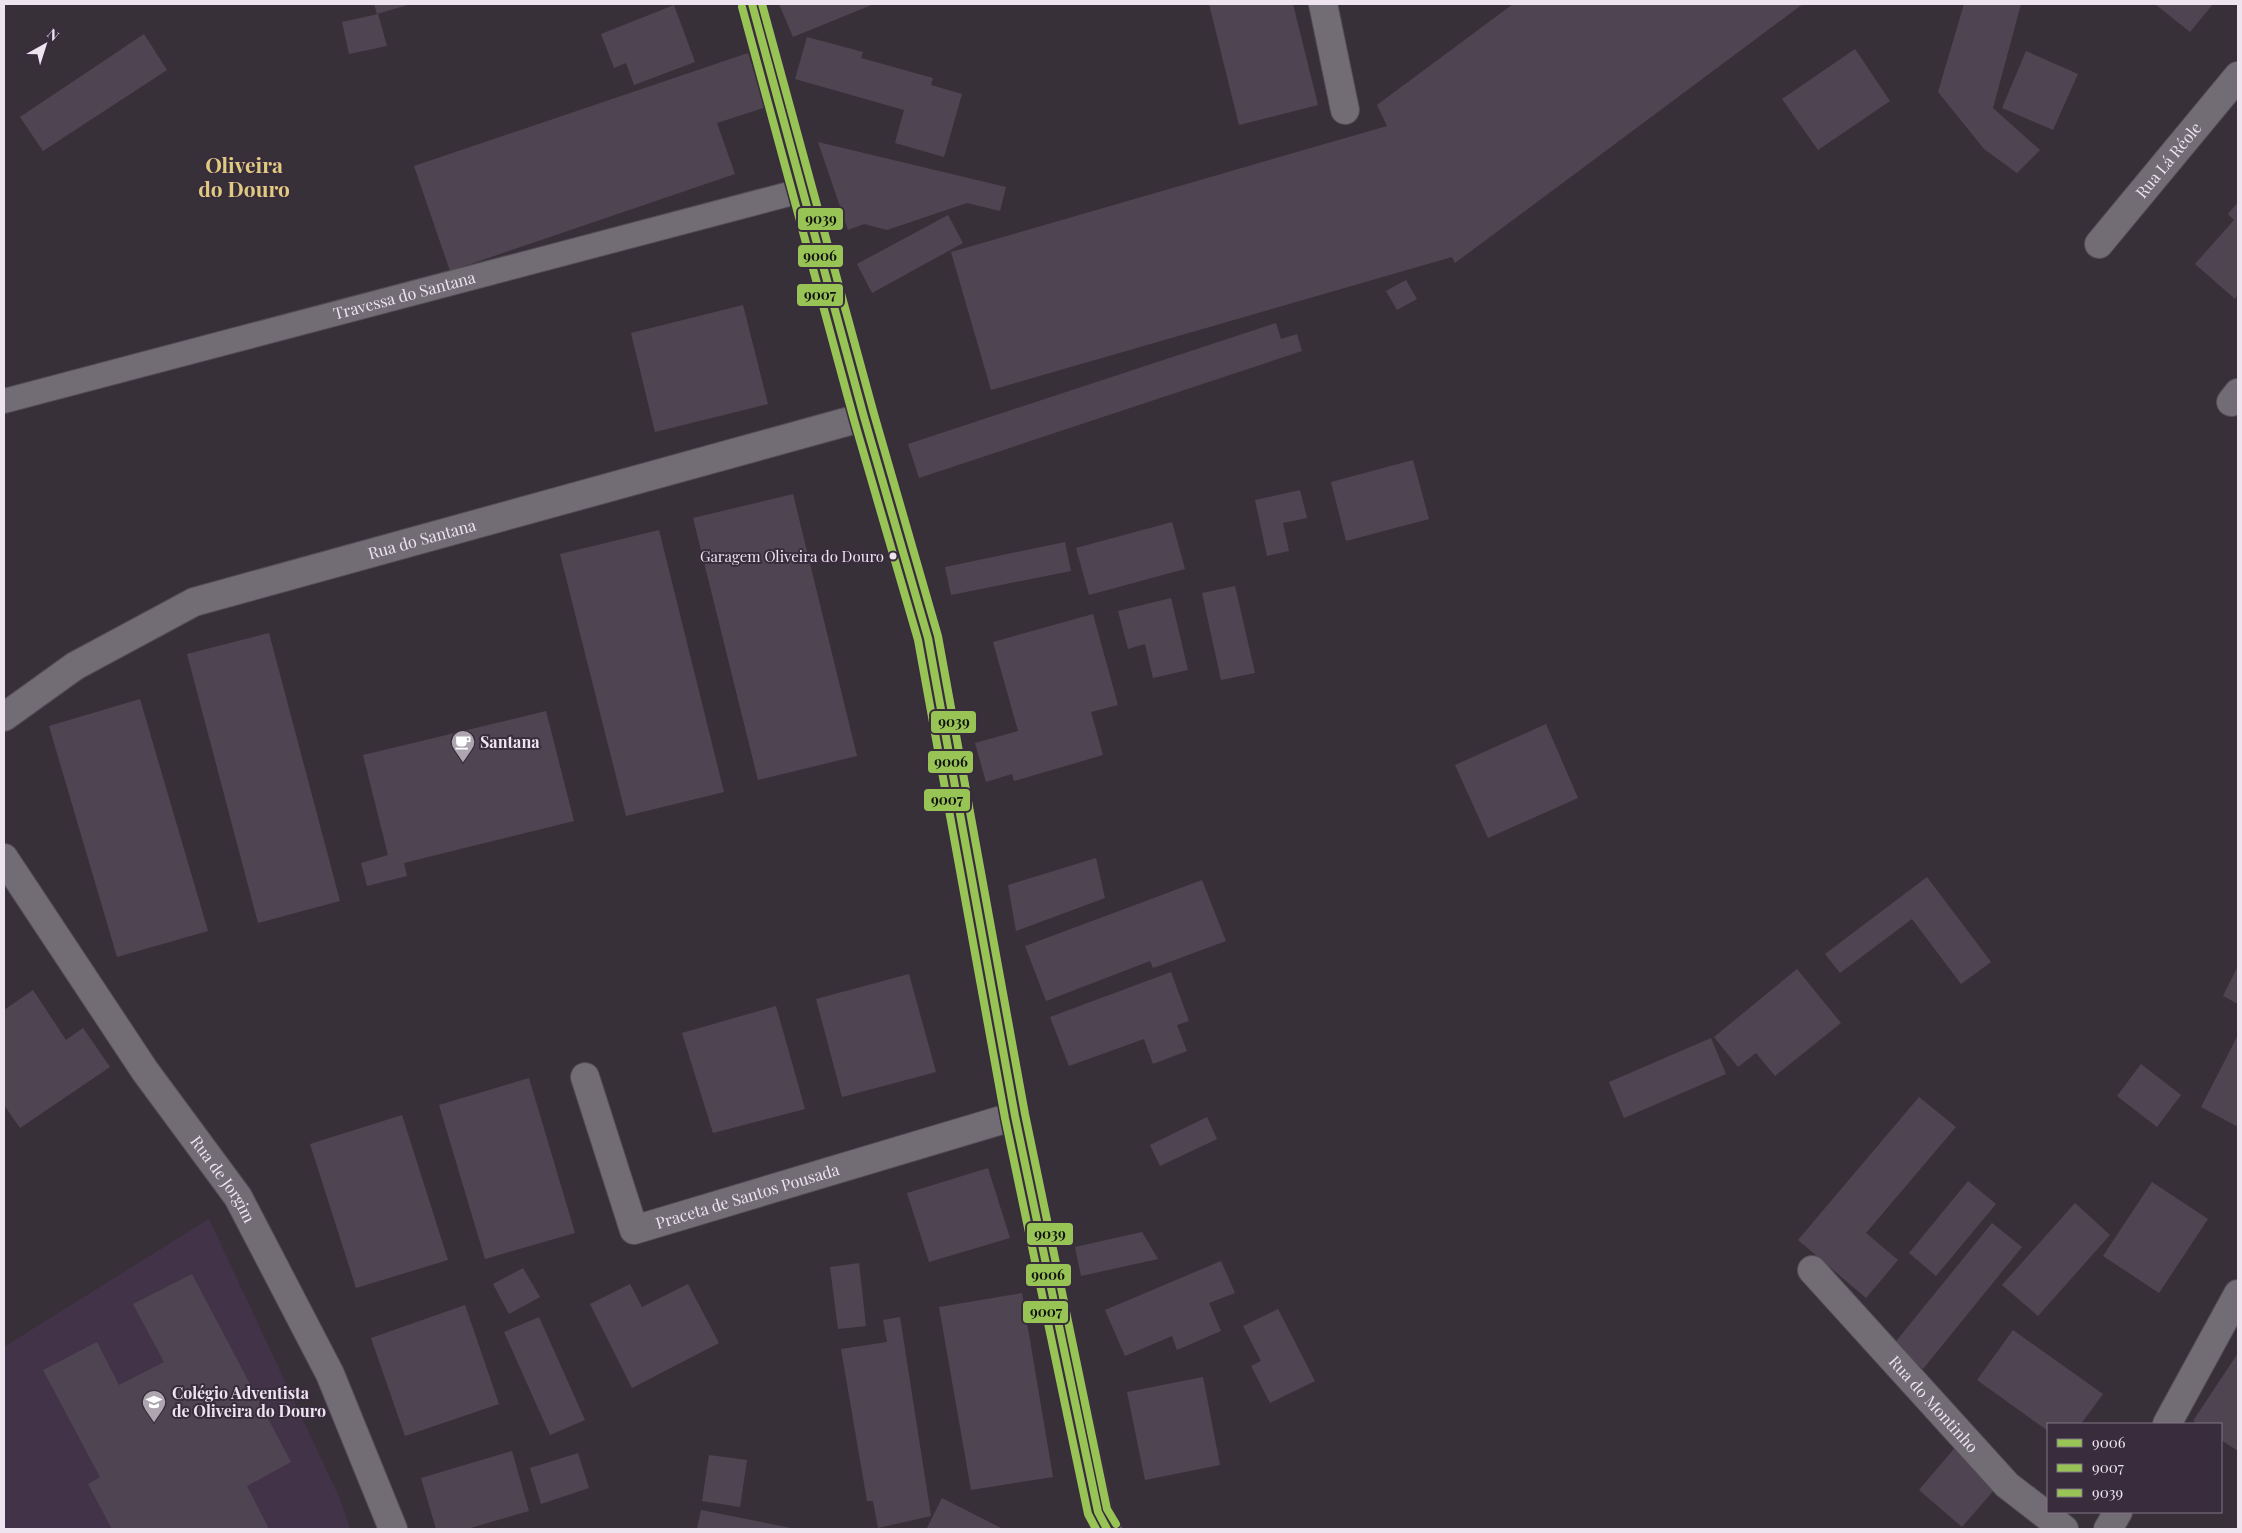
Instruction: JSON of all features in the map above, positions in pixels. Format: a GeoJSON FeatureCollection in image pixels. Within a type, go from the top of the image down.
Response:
{"type":"FeatureCollection","features":[{"type":"Feature","properties":{"kind":"street"},"geometry":{"type":"LineString","coordinates":[[752,4],[864,416],[928,638],[1016,1116],[1098,1512],[1107,1529]]}},
{"type":"Feature","properties":{"kind":"street"},"geometry":{"type":"LineString","coordinates":[[1323,4],[1345,110]]}},
{"type":"Feature","properties":{"kind":"street","name":"Rua Lá Réole"},"geometry":{"type":"LineString","coordinates":[[2099,244],[2238,76]]}},
{"type":"Feature","properties":{"kind":"street","name":"Rua do Santana"},"geometry":{"type":"LineString","coordinates":[[4,717],[75,666],[194,602],[864,416]]}},
{"type":"Feature","properties":{"kind":"street","name":"Rua de Jorgim"},"geometry":{"type":"LineString","coordinates":[[4,858],[145,1071],[238,1197],[330,1374],[392,1529]]}},
{"type":"Feature","properties":{"kind":"street","name":"Praceta de Santos Pousada"},"geometry":{"type":"LineString","coordinates":[[585,1077],[634,1230],[1016,1116]]}},
{"type":"Feature","properties":{"kind":"street","name":"Rua do Montinho"},"geometry":{"type":"LineString","coordinates":[[1812,1270],[2007,1485],[2064,1529]]}},
{"type":"Feature","properties":{"kind":"street"},"geometry":{"type":"LineString","coordinates":[[2168,1423],[2238,1294]]}},
{"type":"Feature","properties":{"kind":"street"},"geometry":{"type":"LineString","coordinates":[[2108,1529],[2117,1513]]}},
{"type":"Feature","properties":{"kind":"lane","name":"Travessa do Santana"},"geometry":{"type":"LineString","coordinates":[[4,401],[804,190]]}},
{"type":"Feature","properties":{"kind":"shaded area","name":"Colégio Adventista de Oliveira do Douro"},"geometry":{"type":"Polygon","coordinates":[[[209,1219],[340,1499],[350,1529],[4,1529],[4,1347],[209,1219]]]}},
{"type":"Feature","properties":{"kind":"building"},"geometry":{"type":"Polygon","coordinates":[[[374,4],[411,4],[377,14],[374,4]]]}},
{"type":"Feature","properties":{"kind":"building"},"geometry":{"type":"Polygon","coordinates":[[[779,4],[874,4],[793,37],[779,4]]]}},
{"type":"Feature","properties":{"kind":"building"},"geometry":{"type":"Polygon","coordinates":[[[1209,4],[1293,4],[1318,105],[1239,125],[1209,4]]]}},
{"type":"Feature","properties":{"kind":"building"},"geometry":{"type":"Polygon","coordinates":[[[1513,4],[1803,4],[1455,263],[1452,257],[991,390],[951,252],[1387,126],[1377,105],[1513,4]]]}},
{"type":"Feature","properties":{"kind":"building"},"geometry":{"type":"Polygon","coordinates":[[[1964,4],[2021,4],[1993,108],[2040,150],[2017,173],[1984,149],[1938,92],[1964,4]]]}},
{"type":"Feature","properties":{"kind":"building"},"geometry":{"type":"Polygon","coordinates":[[[2155,4],[2213,4],[2190,32],[2155,4]]]}},
{"type":"Feature","properties":{"kind":"building"},"geometry":{"type":"Polygon","coordinates":[[[674,5],[695,62],[634,85],[626,63],[614,68],[601,34],[674,5]]]}},
{"type":"Feature","properties":{"kind":"building"},"geometry":{"type":"Polygon","coordinates":[[[378,14],[387,46],[349,54],[342,22],[378,14]]]}},
{"type":"Feature","properties":{"kind":"building"},"geometry":{"type":"Polygon","coordinates":[[[144,34],[167,70],[43,151],[20,117],[144,34]]]}},
{"type":"Feature","properties":{"kind":"building"},"geometry":{"type":"Polygon","coordinates":[[[807,37],[863,52],[861,58],[933,78],[931,85],[962,94],[944,157],[895,143],[904,110],[795,79],[807,37]]]}},
{"type":"Feature","properties":{"kind":"building"},"geometry":{"type":"Polygon","coordinates":[[[1855,49],[1890,101],[1818,150],[1782,99],[1855,49]]]}},
{"type":"Feature","properties":{"kind":"building"},"geometry":{"type":"Polygon","coordinates":[[[2026,51],[2078,74],[2053,130],[2002,108],[2026,51]]]}},
{"type":"Feature","properties":{"kind":"building"},"geometry":{"type":"Polygon","coordinates":[[[748,53],[766,107],[717,123],[735,174],[450,271],[414,166],[748,53]]]}},
{"type":"Feature","properties":{"kind":"building"},"geometry":{"type":"Polygon","coordinates":[[[818,142],[1006,187],[1000,211],[967,203],[887,230],[864,224],[848,230],[818,142]]]}},
{"type":"Feature","properties":{"kind":"building"},"geometry":{"type":"Polygon","coordinates":[[[2238,202],[2238,294],[2235,299],[2195,264],[2234,220],[2228,214],[2238,202]]]}},
{"type":"Feature","properties":{"kind":"building"},"geometry":{"type":"Polygon","coordinates":[[[948,215],[963,243],[872,293],[857,264],[948,215]]]}},
{"type":"Feature","properties":{"kind":"building"},"geometry":{"type":"Polygon","coordinates":[[[1406,280],[1417,299],[1397,310],[1386,291],[1406,280]]]}},
{"type":"Feature","properties":{"kind":"building"},"geometry":{"type":"Polygon","coordinates":[[[743,305],[768,404],[655,432],[631,333],[743,305]]]}},
{"type":"Feature","properties":{"kind":"building"},"geometry":{"type":"Polygon","coordinates":[[[1276,323],[1281,339],[1297,334],[1302,351],[919,478],[908,444],[1276,323]]]}},
{"type":"Feature","properties":{"kind":"building"},"geometry":{"type":"Polygon","coordinates":[[[1413,460],[1429,519],[1346,541],[1331,482],[1413,460]]]}},
{"type":"Feature","properties":{"kind":"building"},"geometry":{"type":"Polygon","coordinates":[[[1300,490],[1307,518],[1283,523],[1289,551],[1267,556],[1255,500],[1300,490]]]}},
{"type":"Feature","properties":{"kind":"building"},"geometry":{"type":"Polygon","coordinates":[[[793,494],[857,756],[758,780],[693,518],[793,494]]]}},
{"type":"Feature","properties":{"kind":"building"},"geometry":{"type":"Polygon","coordinates":[[[1172,522],[1185,569],[1089,595],[1076,548],[1172,522]]]}},
{"type":"Feature","properties":{"kind":"building"},"geometry":{"type":"Polygon","coordinates":[[[659,530],[724,792],[626,816],[560,554],[659,530]]]}},
{"type":"Feature","properties":{"kind":"building"},"geometry":{"type":"Polygon","coordinates":[[[1065,542],[1071,571],[951,595],[945,567],[1065,542]]]}},
{"type":"Feature","properties":{"kind":"building"},"geometry":{"type":"Polygon","coordinates":[[[1235,586],[1255,673],[1221,680],[1202,593],[1235,586]]]}},
{"type":"Feature","properties":{"kind":"building"},"geometry":{"type":"Polygon","coordinates":[[[1171,598],[1188,670],[1153,678],[1145,644],[1128,649],[1118,611],[1171,598]]]}},
{"type":"Feature","properties":{"kind":"building"},"geometry":{"type":"Polygon","coordinates":[[[1093,614],[1118,705],[1091,712],[1103,755],[1014,781],[1012,774],[986,782],[975,743],[1018,731],[993,642],[1093,614]]]}},
{"type":"Feature","properties":{"kind":"building"},"geometry":{"type":"Polygon","coordinates":[[[269,633],[340,901],[258,923],[187,654],[269,633]]]}},
{"type":"Feature","properties":{"kind":"building"},"geometry":{"type":"Polygon","coordinates":[[[140,699],[208,931],[117,957],[49,726],[140,699]]]}},
{"type":"Feature","properties":{"kind":"building"},"geometry":{"type":"Polygon","coordinates":[[[546,711],[574,821],[404,863],[407,876],[367,886],[361,863],[388,855],[363,755],[546,711]]]}},
{"type":"Feature","properties":{"kind":"building"},"geometry":{"type":"Polygon","coordinates":[[[1546,724],[1578,798],[1488,838],[1455,765],[1546,724]]]}},
{"type":"Feature","properties":{"kind":"building"},"geometry":{"type":"Polygon","coordinates":[[[1096,858],[1105,898],[1016,931],[1008,885],[1096,858]]]}},
{"type":"Feature","properties":{"kind":"building"},"geometry":{"type":"Polygon","coordinates":[[[1927,877],[1991,962],[1961,984],[1912,919],[1840,973],[1825,954],[1927,877]]]}},
{"type":"Feature","properties":{"kind":"building"},"geometry":{"type":"Polygon","coordinates":[[[1202,880],[1226,941],[1153,968],[1150,961],[1046,1001],[1025,946],[1202,880]]]}},
{"type":"Feature","properties":{"kind":"building"},"geometry":{"type":"Polygon","coordinates":[[[2238,966],[2238,1004],[2223,996],[2238,966]]]}},
{"type":"Feature","properties":{"kind":"building"},"geometry":{"type":"Polygon","coordinates":[[[1797,969],[1841,1023],[1775,1076],[1756,1053],[1738,1067],[1714,1037],[1797,969]]]}},
{"type":"Feature","properties":{"kind":"building"},"geometry":{"type":"Polygon","coordinates":[[[1171,972],[1189,1021],[1177,1025],[1187,1051],[1153,1064],[1144,1039],[1069,1066],[1050,1017],[1171,972]]]}},
{"type":"Feature","properties":{"kind":"building"},"geometry":{"type":"Polygon","coordinates":[[[909,974],[936,1072],[842,1097],[816,999],[909,974]]]}},
{"type":"Feature","properties":{"kind":"building"},"geometry":{"type":"Polygon","coordinates":[[[33,990],[66,1040],[83,1028],[110,1067],[20,1128],[4,1105],[4,1010],[33,990]]]}},
{"type":"Feature","properties":{"kind":"building"},"geometry":{"type":"Polygon","coordinates":[[[776,1006],[805,1109],[713,1133],[682,1033],[776,1006]]]}},
{"type":"Feature","properties":{"kind":"building"},"geometry":{"type":"Polygon","coordinates":[[[2238,1035],[2238,1127],[2201,1107],[2238,1035]]]}},
{"type":"Feature","properties":{"kind":"building"},"geometry":{"type":"Polygon","coordinates":[[[1711,1038],[1726,1074],[1624,1118],[1609,1082],[1711,1038]]]}},
{"type":"Feature","properties":{"kind":"building"},"geometry":{"type":"Polygon","coordinates":[[[2141,1064],[2181,1095],[2157,1127],[2117,1096],[2141,1064]]]}},
{"type":"Feature","properties":{"kind":"building"},"geometry":{"type":"Polygon","coordinates":[[[529,1078],[575,1233],[485,1259],[439,1105],[529,1078]]]}},
{"type":"Feature","properties":{"kind":"building"},"geometry":{"type":"Polygon","coordinates":[[[1919,1097],[1956,1127],[1866,1233],[1898,1260],[1866,1298],[1798,1240],[1919,1097]]]}},
{"type":"Feature","properties":{"kind":"building"},"geometry":{"type":"Polygon","coordinates":[[[402,1115],[448,1260],[356,1288],[310,1144],[402,1115]]]}},
{"type":"Feature","properties":{"kind":"building"},"geometry":{"type":"Polygon","coordinates":[[[1207,1117],[1217,1139],[1160,1166],[1150,1145],[1207,1117]]]}},
{"type":"Feature","properties":{"kind":"building"},"geometry":{"type":"Polygon","coordinates":[[[988,1168],[1010,1238],[929,1262],[907,1193],[988,1168]]]}},
{"type":"Feature","properties":{"kind":"building"},"geometry":{"type":"Polygon","coordinates":[[[1968,1181],[1996,1204],[1936,1276],[1909,1253],[1968,1181]]]}},
{"type":"Feature","properties":{"kind":"building"},"geometry":{"type":"Polygon","coordinates":[[[2152,1182],[2208,1219],[2159,1293],[2103,1256],[2152,1182]]]}},
{"type":"Feature","properties":{"kind":"building"},"geometry":{"type":"Polygon","coordinates":[[[2075,1203],[2110,1235],[2038,1316],[2002,1285],[2075,1203]]]}},
{"type":"Feature","properties":{"kind":"building"},"geometry":{"type":"Polygon","coordinates":[[[1992,1223],[2022,1247],[1923,1369],[1893,1345],[1992,1223]]]}},
{"type":"Feature","properties":{"kind":"building"},"geometry":{"type":"Polygon","coordinates":[[[1142,1232],[1158,1259],[1081,1276],[1075,1247],[1142,1232]]]}},
{"type":"Feature","properties":{"kind":"building"},"geometry":{"type":"Polygon","coordinates":[[[1221,1261],[1235,1293],[1209,1303],[1221,1331],[1177,1350],[1172,1336],[1125,1356],[1105,1310],[1221,1261]]]}},
{"type":"Feature","properties":{"kind":"building"},"geometry":{"type":"Polygon","coordinates":[[[859,1263],[866,1326],[838,1329],[830,1267],[859,1263]]]}},
{"type":"Feature","properties":{"kind":"building"},"geometry":{"type":"Polygon","coordinates":[[[523,1268],[540,1297],[509,1314],[493,1284],[523,1268]]]}},
{"type":"Feature","properties":{"kind":"building"},"geometry":{"type":"Polygon","coordinates":[[[192,1274],[291,1462],[247,1486],[269,1529],[112,1529],[88,1484],[100,1477],[43,1370],[97,1342],[119,1385],[164,1362],[133,1304],[192,1274]]]}},
{"type":"Feature","properties":{"kind":"building"},"geometry":{"type":"Polygon","coordinates":[[[630,1284],[642,1307],[688,1284],[719,1343],[632,1388],[590,1304],[630,1284]]]}},
{"type":"Feature","properties":{"kind":"building"},"geometry":{"type":"Polygon","coordinates":[[[1022,1293],[1053,1477],[971,1490],[939,1307],[1022,1293]]]}},
{"type":"Feature","properties":{"kind":"building"},"geometry":{"type":"Polygon","coordinates":[[[465,1305],[499,1404],[405,1436],[371,1338],[465,1305]]]}},
{"type":"Feature","properties":{"kind":"building"},"geometry":{"type":"Polygon","coordinates":[[[1278,1309],[1315,1381],[1270,1403],[1251,1366],[1261,1361],[1243,1326],[1278,1309]]]}},
{"type":"Feature","properties":{"kind":"building"},"geometry":{"type":"Polygon","coordinates":[[[539,1317],[585,1420],[550,1435],[504,1332],[539,1317]]]}},
{"type":"Feature","properties":{"kind":"building"},"geometry":{"type":"Polygon","coordinates":[[[900,1317],[931,1516],[878,1528],[873,1501],[867,1501],[841,1349],[887,1342],[883,1320],[900,1317]]]}},
{"type":"Feature","properties":{"kind":"building"},"geometry":{"type":"Polygon","coordinates":[[[2013,1330],[2103,1394],[2082,1423],[2047,1423],[2047,1430],[1977,1380],[2013,1330]]]}},
{"type":"Feature","properties":{"kind":"building"},"geometry":{"type":"Polygon","coordinates":[[[2238,1353],[2238,1451],[2222,1441],[2222,1423],[2196,1423],[2193,1421],[2238,1353]]]}},
{"type":"Feature","properties":{"kind":"building"},"geometry":{"type":"Polygon","coordinates":[[[1203,1377],[1220,1465],[1145,1480],[1127,1392],[1203,1377]]]}},
{"type":"Feature","properties":{"kind":"building"},"geometry":{"type":"Polygon","coordinates":[[[1958,1444],[2001,1482],[1962,1527],[1919,1490],[1958,1444]]]}},
{"type":"Feature","properties":{"kind":"building"},"geometry":{"type":"Polygon","coordinates":[[[512,1451],[529,1511],[467,1529],[436,1529],[421,1478],[512,1451]]]}},
{"type":"Feature","properties":{"kind":"building"},"geometry":{"type":"Polygon","coordinates":[[[578,1453],[589,1488],[541,1504],[530,1468],[578,1453]]]}},
{"type":"Feature","properties":{"kind":"building"},"geometry":{"type":"Polygon","coordinates":[[[709,1455],[747,1460],[740,1507],[702,1501],[709,1455]]]}},
{"type":"Feature","properties":{"kind":"building"},"geometry":{"type":"Polygon","coordinates":[[[942,1498],[1003,1529],[927,1528],[942,1498]]]}},
{"type":"Feature","properties":{"kind":"building"},"geometry":{"type":"Polygon","coordinates":[[[701,1510],[791,1528],[791,1529],[697,1529],[701,1510]]]}},
{"type":"Feature","properties":{"kind":"transit line","name":"9006"},"geometry":{"type":"LineString","coordinates":[[752,4],[864,417],[928,638],[1015,1116],[1098,1512],[1107,1529]]}},
{"type":"Feature","properties":{"kind":"transit line","name":"9039"},"geometry":{"type":"LineString","coordinates":[[762,4],[874,414],[938,636],[1025,1114],[1107,1509],[1116,1524]]}},
{"type":"Feature","properties":{"kind":"transit line","name":"9007"},"geometry":{"type":"LineString","coordinates":[[742,7],[854,420],[918,640],[1005,1118],[1088,1514],[1096,1529]]}},
{"type":"Feature","properties":{"kind":"place","name":"Garagem Oliveira do Douro"},"geometry":{"type":"Point","coordinates":[893,556]}},
{"type":"Feature","properties":{"kind":"place","name":"Santana"},"geometry":{"type":"Point","coordinates":[463,763]}},
{"type":"Feature","properties":{"kind":"place","name":"Colégio Adventista de Oliveira do Douro"},"geometry":{"type":"Point","coordinates":[154,1423]}},
{"type":"Feature","properties":{"kind":"district","name":"Oliveira do Douro"},"geometry":{"type":"Point","coordinates":[244,178]}}]}
